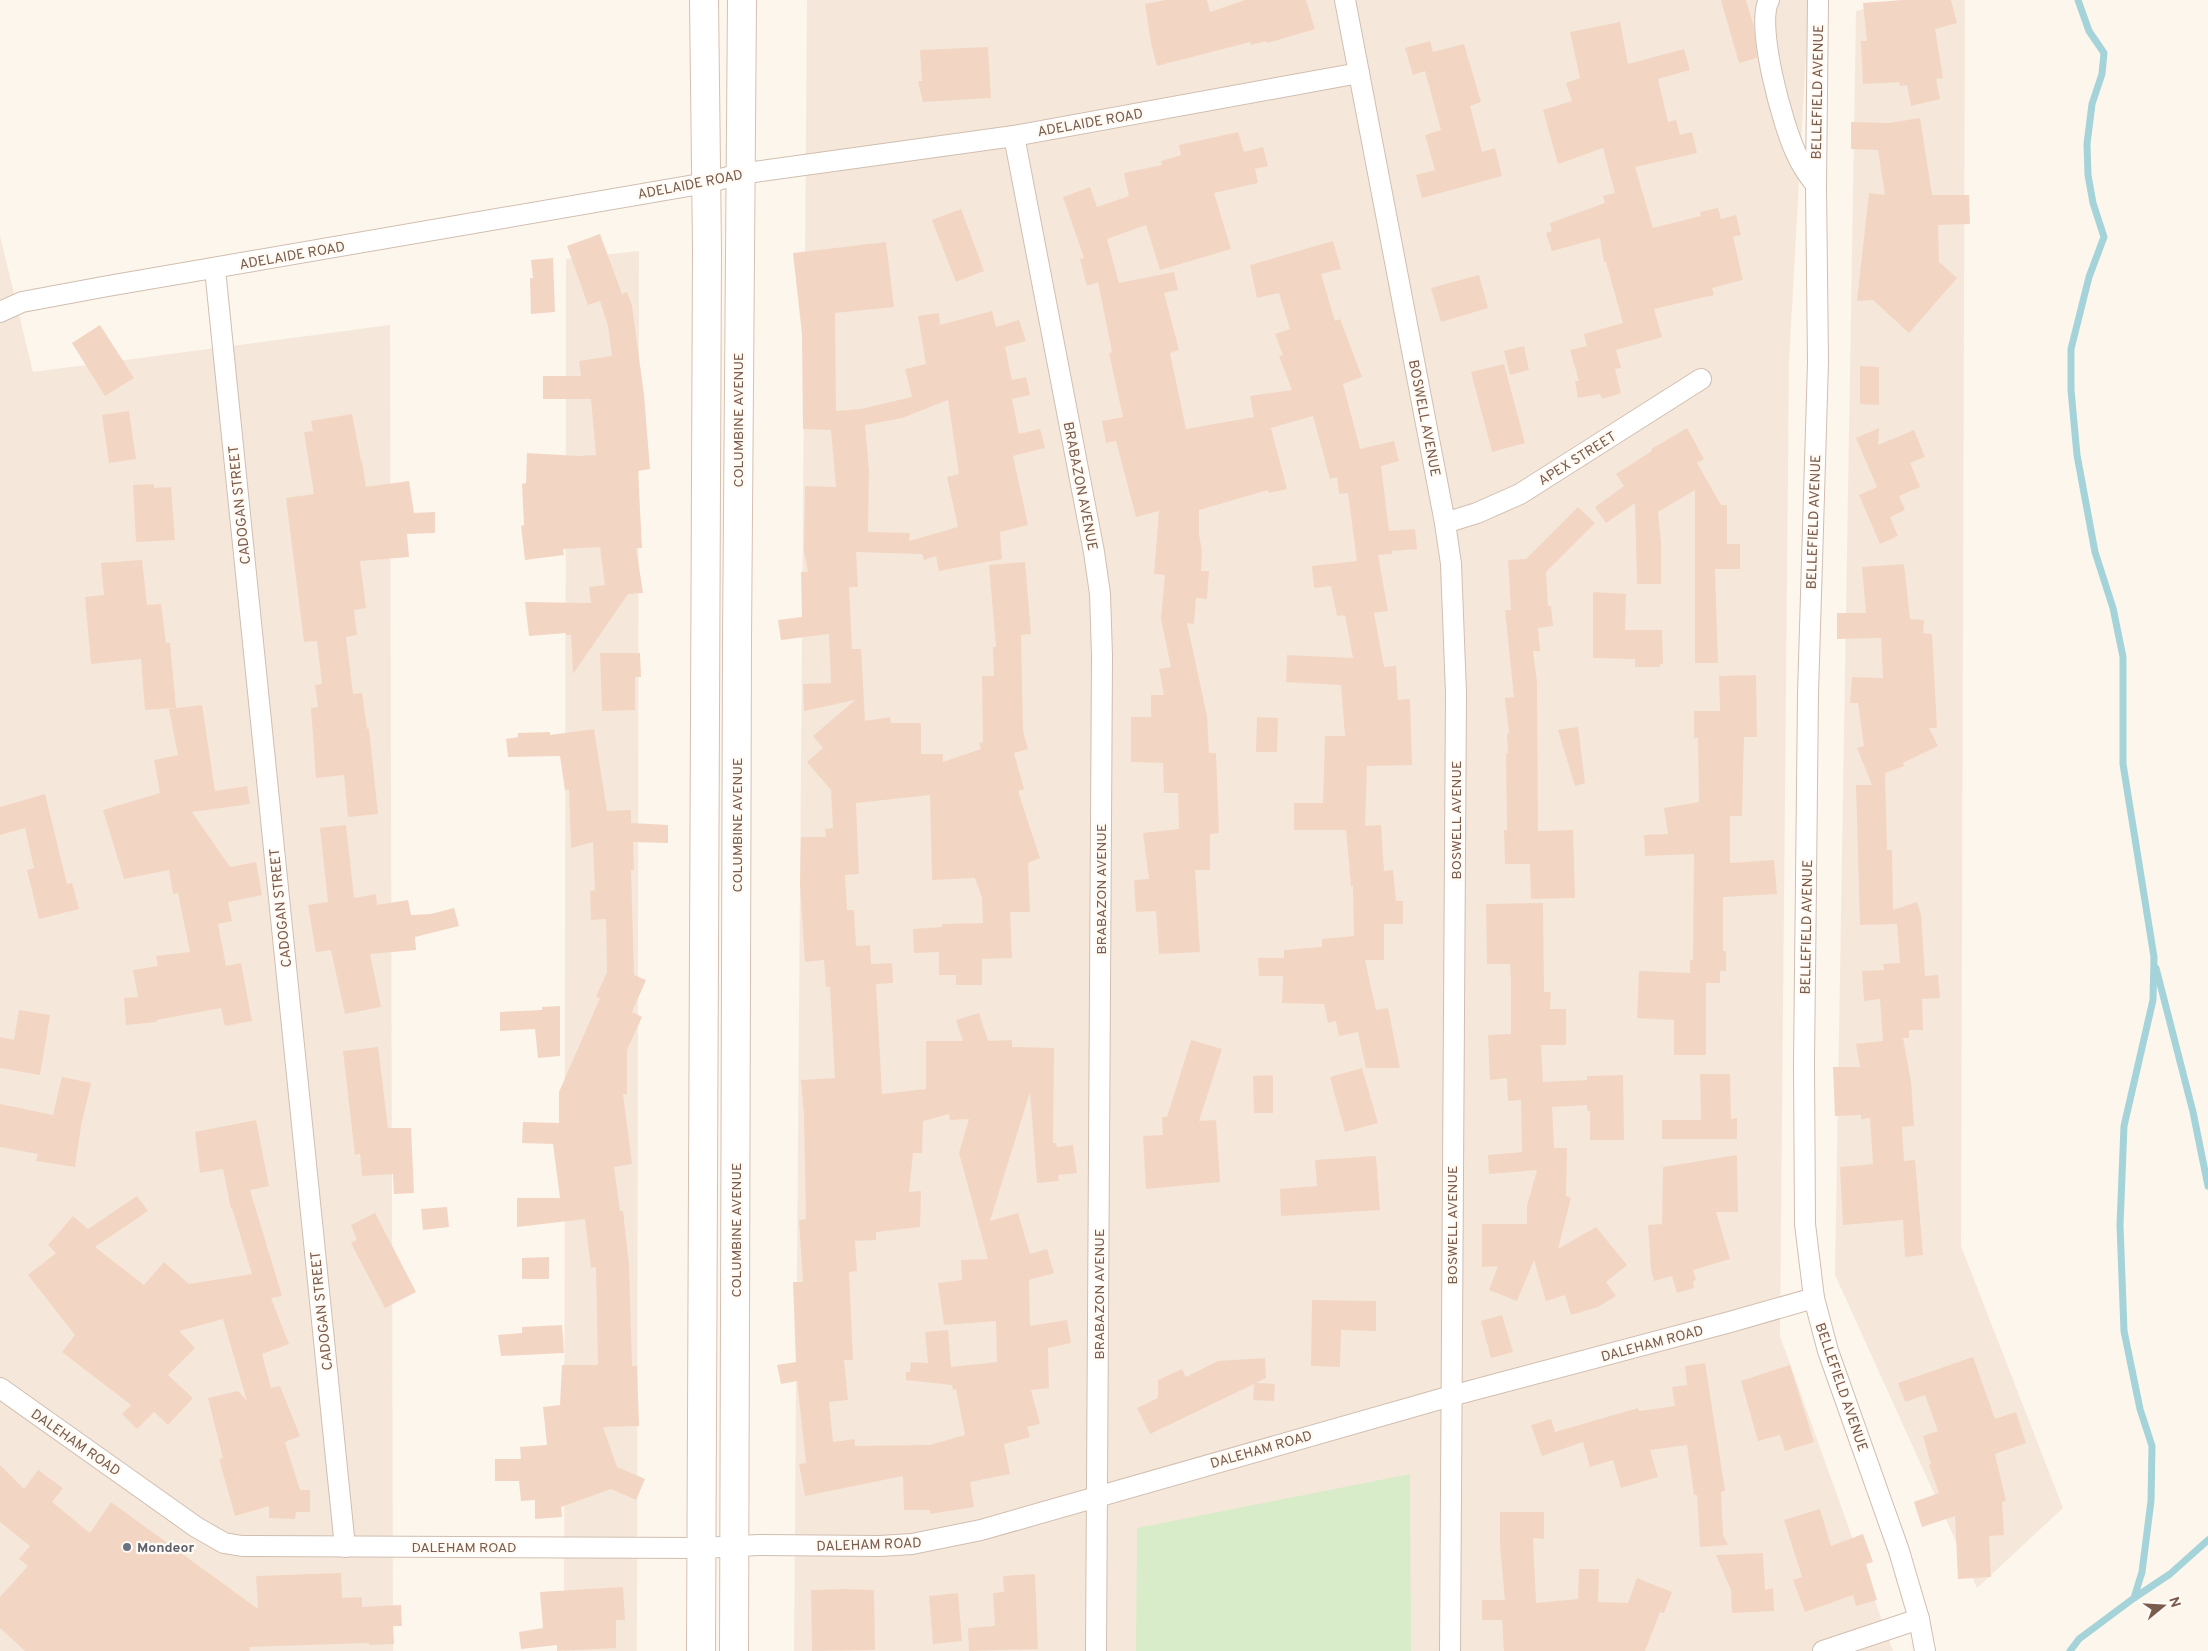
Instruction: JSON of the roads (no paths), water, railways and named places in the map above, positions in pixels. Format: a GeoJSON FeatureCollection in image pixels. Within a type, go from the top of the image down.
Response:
{"type":"FeatureCollection","features":[{"type":"Feature","properties":{"kind":"main road"},"geometry":{"type":"LineString","coordinates":[[701,1651],[706,641],[704,0]]}},
{"type":"Feature","properties":{"kind":"main road","name":"COLUMBINE AVENUE"},"geometry":{"type":"LineString","coordinates":[[734,1651],[737,641],[742,0]]}},
{"type":"Feature","properties":{"kind":"main road"},"geometry":{"type":"LineString","coordinates":[[706,641],[737,641]]}},
{"type":"Feature","properties":{"kind":"main road"},"geometry":{"type":"LineString","coordinates":[[704,1082],[736,1084]]}},
{"type":"Feature","properties":{"kind":"street","name":"BOSWELL AVENUE"},"geometry":{"type":"LineString","coordinates":[[1345,0],[1446,523],[1452,564],[1456,693],[1450,1651]]}},
{"type":"Feature","properties":{"kind":"street","name":"BELLEFIELD AVENUE"},"geometry":{"type":"LineString","coordinates":[[1769,0],[1764,16],[1765,28],[1778,98],[1795,151],[1816,185]]}},
{"type":"Feature","properties":{"kind":"street","name":"BELLEFIELD AVENUE"},"geometry":{"type":"LineString","coordinates":[[1818,0],[1816,185],[1818,362],[1808,694],[1804,1054],[1806,1224],[1814,1298],[1828,1351],[1899,1551],[1920,1619],[1925,1651]]}},
{"type":"Feature","properties":{"kind":"street","name":"ADELAIDE ROAD"},"geometry":{"type":"LineString","coordinates":[[0,312],[22,302],[706,183],[740,174],[1014,136],[1359,73]]}},
{"type":"Feature","properties":{"kind":"street","name":"BRABAZON AVENUE"},"geometry":{"type":"LineString","coordinates":[[1014,136],[1094,552],[1100,594],[1102,656],[1096,1651]]}},
{"type":"Feature","properties":{"kind":"street","name":"CADOGAN STREET"},"geometry":{"type":"LineString","coordinates":[[215,269],[346,1547]]}},
{"type":"Feature","properties":{"kind":"street","name":"APEX STREET"},"geometry":{"type":"LineString","coordinates":[[1446,523],[1477,513],[1520,494],[1701,379]]}},
{"type":"Feature","properties":{"kind":"street","name":"DALEHAM ROAD"},"geometry":{"type":"LineString","coordinates":[[0,1388],[196,1527],[224,1543],[242,1546],[676,1546],[702,1548],[912,1544],[981,1530],[1451,1396],[1814,1298]]}},
{"type":"Feature","properties":{"kind":"street"},"geometry":{"type":"LineString","coordinates":[[1823,1651],[1920,1619]]}},
{"type":"Feature","properties":{"kind":"waterway"},"geometry":{"type":"LineString","coordinates":[[2070,1651],[2079,1639],[2134,1598],[2142,1572],[2151,1501],[2152,1446],[2140,1409],[2124,1331],[2120,1225],[2124,1126],[2153,1000],[2154,957],[2123,764],[2123,657],[2113,608],[2095,552],[2077,455],[2071,390],[2071,349],[2089,277],[2104,237],[2093,203],[2088,175],[2087,144],[2092,104],[2102,74],[2104,53],[2089,31],[2078,0]]}},
{"type":"Feature","properties":{"kind":"waterway"},"geometry":{"type":"LineString","coordinates":[[2156,968],[2193,1112],[2208,1186]]}},
{"type":"Feature","properties":{"kind":"waterway"},"geometry":{"type":"LineString","coordinates":[[2134,1598],[2170,1574],[2208,1540]]}},
{"type":"Feature","properties":{"kind":"place","name":"Mondeor"},"geometry":{"type":"Point","coordinates":[127,1547]}}]}
